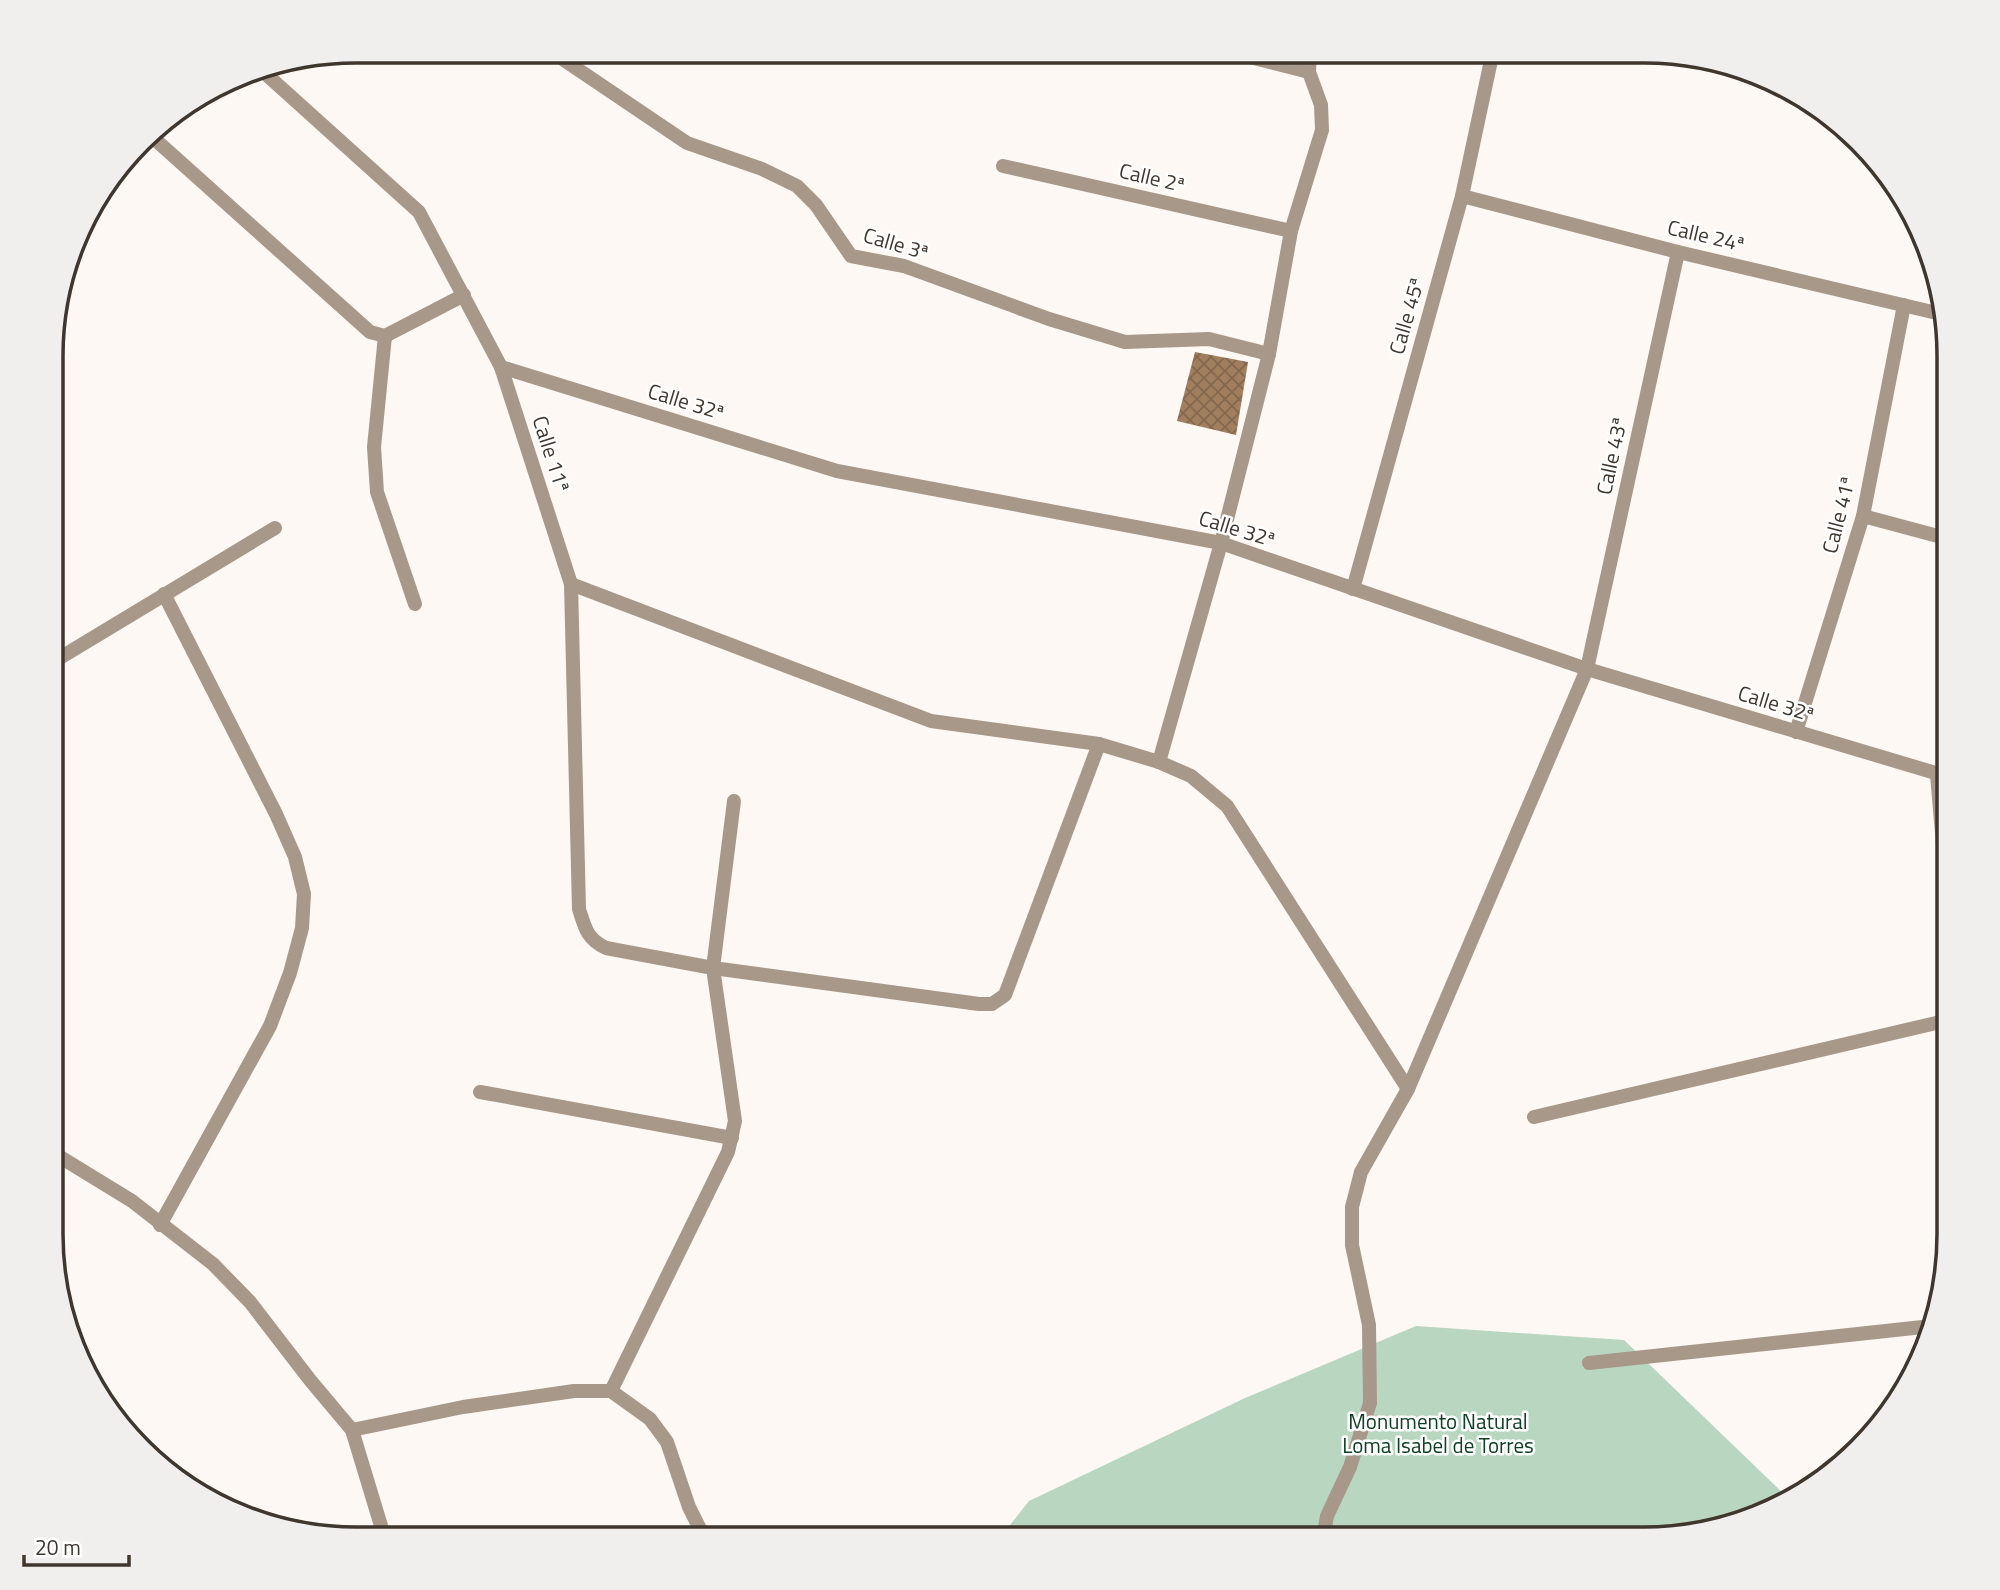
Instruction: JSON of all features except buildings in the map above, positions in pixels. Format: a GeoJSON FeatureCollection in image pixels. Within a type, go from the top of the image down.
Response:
{"type":"FeatureCollection","features":[{"type":"Feature","properties":{"kind":"street","name":"Calle 3ª"},"geometry":{"type":"LineString","coordinates":[[568,63],[687,143],[762,169],[797,186],[816,205],[851,256],[904,266],[1049,319],[1125,342],[1209,339],[1269,354]]}},
{"type":"Feature","properties":{"kind":"street"},"geometry":{"type":"LineString","coordinates":[[1273,63],[1309,72]]}},
{"type":"Feature","properties":{"kind":"street"},"geometry":{"type":"LineString","coordinates":[[1159,762],[1221,542],[1269,354],[1291,231],[1322,130],[1321,105],[1309,72],[1309,63]]}},
{"type":"Feature","properties":{"kind":"street","name":"Calle 45ª"},"geometry":{"type":"LineString","coordinates":[[1353,589],[1462,196],[1490,63]]}},
{"type":"Feature","properties":{"kind":"street","name":"Calle 11ª"},"geometry":{"type":"LineString","coordinates":[[269,77],[419,212],[501,368],[571,583],[579,909],[585,928],[593,942],[606,948],[713,968]]}},
{"type":"Feature","properties":{"kind":"street"},"geometry":{"type":"LineString","coordinates":[[157,141],[370,332],[385,336],[464,295]]}},
{"type":"Feature","properties":{"kind":"street","name":"Calle 2ª"},"geometry":{"type":"LineString","coordinates":[[1003,166],[1291,231]]}},
{"type":"Feature","properties":{"kind":"street","name":"Calle 24ª"},"geometry":{"type":"LineString","coordinates":[[1462,196],[1678,252],[1933,312]]}},
{"type":"Feature","properties":{"kind":"street","name":"Calle 43ª"},"geometry":{"type":"LineString","coordinates":[[1325,1527],[1327,1516],[1350,1467],[1370,1403],[1369,1325],[1352,1245],[1352,1207],[1361,1172],[1408,1088],[1587,669],[1678,252]]}},
{"type":"Feature","properties":{"kind":"street","name":"Calle 41ª"},"geometry":{"type":"LineString","coordinates":[[1796,732],[1863,516],[1904,304]]}},
{"type":"Feature","properties":{"kind":"street"},"geometry":{"type":"LineString","coordinates":[[385,336],[374,447],[377,492],[415,604]]}},
{"type":"Feature","properties":{"kind":"street","name":"Calle 32ª"},"geometry":{"type":"LineString","coordinates":[[501,368],[837,471],[1221,542],[1587,669],[1937,774]]}},
{"type":"Feature","properties":{"kind":"street"},"geometry":{"type":"LineString","coordinates":[[1863,516],[1937,536]]}},
{"type":"Feature","properties":{"kind":"street"},"geometry":{"type":"LineString","coordinates":[[63,656],[275,528]]}},
{"type":"Feature","properties":{"kind":"street"},"geometry":{"type":"LineString","coordinates":[[571,583],[931,722],[1099,744],[1159,762],[1191,776],[1227,806],[1408,1088]]}},
{"type":"Feature","properties":{"kind":"street"},"geometry":{"type":"LineString","coordinates":[[160,1225],[270,1026],[290,973],[299,939],[304,894],[295,857],[276,814],[164,594]]}},
{"type":"Feature","properties":{"kind":"street"},"geometry":{"type":"LineString","coordinates":[[713,968],[992,1004],[1005,995],[1099,744]]}},
{"type":"Feature","properties":{"kind":"street"},"geometry":{"type":"LineString","coordinates":[[611,1391],[722,1164],[732,1138],[735,1121],[713,968],[734,802]]}},
{"type":"Feature","properties":{"kind":"street"},"geometry":{"type":"LineString","coordinates":[[1534,1117],[1937,1023]]}},
{"type":"Feature","properties":{"kind":"street"},"geometry":{"type":"LineString","coordinates":[[480,1093],[732,1138]]}},
{"type":"Feature","properties":{"kind":"street"},"geometry":{"type":"LineString","coordinates":[[63,1159],[132,1201],[213,1264],[250,1302],[352,1430],[381,1527]]}},
{"type":"Feature","properties":{"kind":"street"},"geometry":{"type":"LineString","coordinates":[[1589,1363],[1921,1327]]}},
{"type":"Feature","properties":{"kind":"street"},"geometry":{"type":"LineString","coordinates":[[352,1430],[463,1407],[574,1391],[611,1391],[650,1419],[667,1442],[689,1507],[699,1527]]}},
{"type":"Feature","properties":{"kind":"green space","name":"Monumento Natural Loma Isabel de Torres"},"geometry":{"type":"Polygon","coordinates":[[[1416,1326],[1624,1340],[1782,1493],[1720,1517],[1644,1527],[1008,1527],[1029,1501],[1245,1398],[1416,1326]]]}}]}
